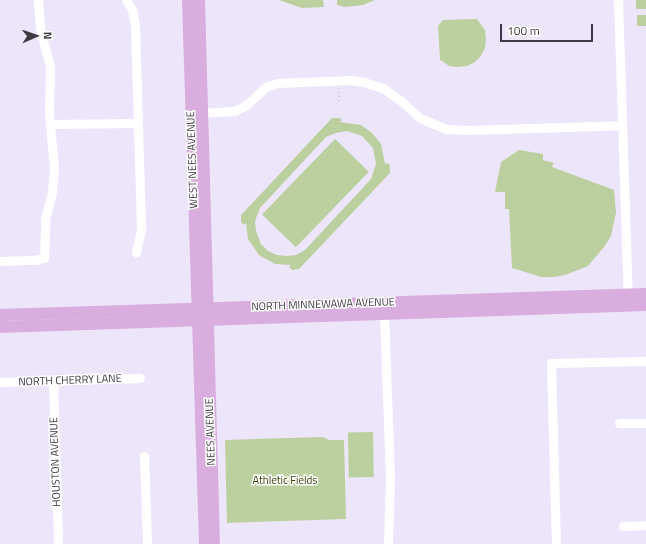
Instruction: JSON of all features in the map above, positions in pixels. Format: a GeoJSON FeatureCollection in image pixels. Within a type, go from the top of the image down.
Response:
{"type":"FeatureCollection","features":[{"type":"Feature","properties":{"kind":"main road","name":"WEST NEES AVENUE"},"geometry":{"type":"LineString","coordinates":[[188,0],[202,314]]}},
{"type":"Feature","properties":{"kind":"main road","name":"WEST NEES AVENUE"},"geometry":{"type":"LineString","coordinates":[[199,0],[203,113],[202,314]]}},
{"type":"Feature","properties":{"kind":"main road","name":"NORTH MINNEWAWA AVENUE"},"geometry":{"type":"LineString","coordinates":[[0,315],[202,314],[628,300],[646,294]]}},
{"type":"Feature","properties":{"kind":"main road","name":"NORTH MINNEWAWA AVENUE"},"geometry":{"type":"LineString","coordinates":[[628,300],[646,306]]}},
{"type":"Feature","properties":{"kind":"main road","name":"NORTH MINNEWAWA AVENUE"},"geometry":{"type":"LineString","coordinates":[[0,327],[202,314]]}},
{"type":"Feature","properties":{"kind":"main road","name":"NEES AVENUE"},"geometry":{"type":"LineString","coordinates":[[202,314],[205,544]]}},
{"type":"Feature","properties":{"kind":"main road","name":"NEES AVENUE"},"geometry":{"type":"LineString","coordinates":[[202,314],[214,544]]}},
{"type":"Feature","properties":{"kind":"street"},"geometry":{"type":"LineString","coordinates":[[0,261],[35,260],[44,258],[45,220],[54,180],[50,124],[50,67],[40,28],[38,0]]}},
{"type":"Feature","properties":{"kind":"street"},"geometry":{"type":"LineString","coordinates":[[126,0],[132,10],[135,25],[141,230],[136,252]]}},
{"type":"Feature","properties":{"kind":"street"},"geometry":{"type":"LineString","coordinates":[[188,0],[194,22],[197,106],[198,111],[203,113],[235,111],[246,105],[266,87],[277,83],[351,80],[364,82],[383,88],[401,101],[420,118],[431,125],[446,129],[467,130],[622,125]]}},
{"type":"Feature","properties":{"kind":"street"},"geometry":{"type":"LineString","coordinates":[[618,0],[628,300]]}},
{"type":"Feature","properties":{"kind":"street"},"geometry":{"type":"LineString","coordinates":[[50,124],[138,123]]}},
{"type":"Feature","properties":{"kind":"street"},"geometry":{"type":"LineString","coordinates":[[383,308],[390,479],[388,544]]}},
{"type":"Feature","properties":{"kind":"street"},"geometry":{"type":"LineString","coordinates":[[556,544],[551,363],[646,361]]}},
{"type":"Feature","properties":{"kind":"street","name":"NORTH CHERRY LANE"},"geometry":{"type":"LineString","coordinates":[[0,382],[140,378]]}},
{"type":"Feature","properties":{"kind":"street","name":"HOUSTON AVENUE"},"geometry":{"type":"LineString","coordinates":[[53,380],[58,544]]}},
{"type":"Feature","properties":{"kind":"street"},"geometry":{"type":"LineString","coordinates":[[620,423],[646,423]]}},
{"type":"Feature","properties":{"kind":"street"},"geometry":{"type":"LineString","coordinates":[[144,456],[147,544]]}},
{"type":"Feature","properties":{"kind":"street"},"geometry":{"type":"LineString","coordinates":[[623,526],[646,525]]}},
{"type":"Feature","properties":{"kind":"path"},"geometry":{"type":"LineString","coordinates":[[339,86],[339,101]]}},
{"type":"Feature","properties":{"kind":"green space"},"geometry":{"type":"Polygon","coordinates":[[[279,0],[323,0],[324,7],[302,8],[279,0]]]}},
{"type":"Feature","properties":{"kind":"green space"},"geometry":{"type":"Polygon","coordinates":[[[337,0],[375,0],[363,5],[345,7],[337,5],[337,0]]]}},
{"type":"Feature","properties":{"kind":"green space"},"geometry":{"type":"Polygon","coordinates":[[[636,0],[646,0],[646,9],[636,9],[636,0]]]}},
{"type":"Feature","properties":{"kind":"green space"},"geometry":{"type":"Polygon","coordinates":[[[637,15],[646,15],[646,26],[637,26],[637,15]]]}},
{"type":"Feature","properties":{"kind":"green space"},"geometry":{"type":"Polygon","coordinates":[[[477,19],[485,30],[486,39],[485,48],[481,56],[475,62],[467,66],[458,67],[449,66],[440,60],[438,26],[443,20],[477,19]]]}},
{"type":"Feature","properties":{"kind":"green space"},"geometry":{"type":"Polygon","coordinates":[[[332,118],[339,118],[342,120],[340,122],[361,125],[372,133],[381,144],[385,164],[387,163],[390,165],[390,173],[299,269],[292,270],[289,267],[291,265],[275,264],[259,255],[248,239],[246,223],[244,225],[241,222],[241,215],[332,118]],[[347,131],[326,137],[260,208],[255,221],[256,231],[261,244],[268,251],[277,255],[287,256],[296,255],[305,250],[371,179],[376,164],[373,148],[362,136],[347,131]]]}},
{"type":"Feature","properties":{"kind":"green space"},"geometry":{"type":"Polygon","coordinates":[[[335,139],[369,172],[296,247],[262,215],[335,139]]]}},
{"type":"Feature","properties":{"kind":"green space"},"geometry":{"type":"Polygon","coordinates":[[[519,150],[543,154],[543,160],[554,163],[552,167],[614,190],[616,212],[611,236],[588,266],[565,275],[554,277],[541,277],[512,268],[509,209],[505,209],[505,192],[495,192],[501,162],[519,150]]]}},
{"type":"Feature","properties":{"kind":"green space"},"geometry":{"type":"Polygon","coordinates":[[[348,432],[373,432],[374,477],[349,477],[348,432]]]}},
{"type":"Feature","properties":{"kind":"green space","name":"Athletic Fields"},"geometry":{"type":"Polygon","coordinates":[[[323,437],[329,440],[344,440],[346,519],[227,523],[225,440],[323,437]]]}}]}
